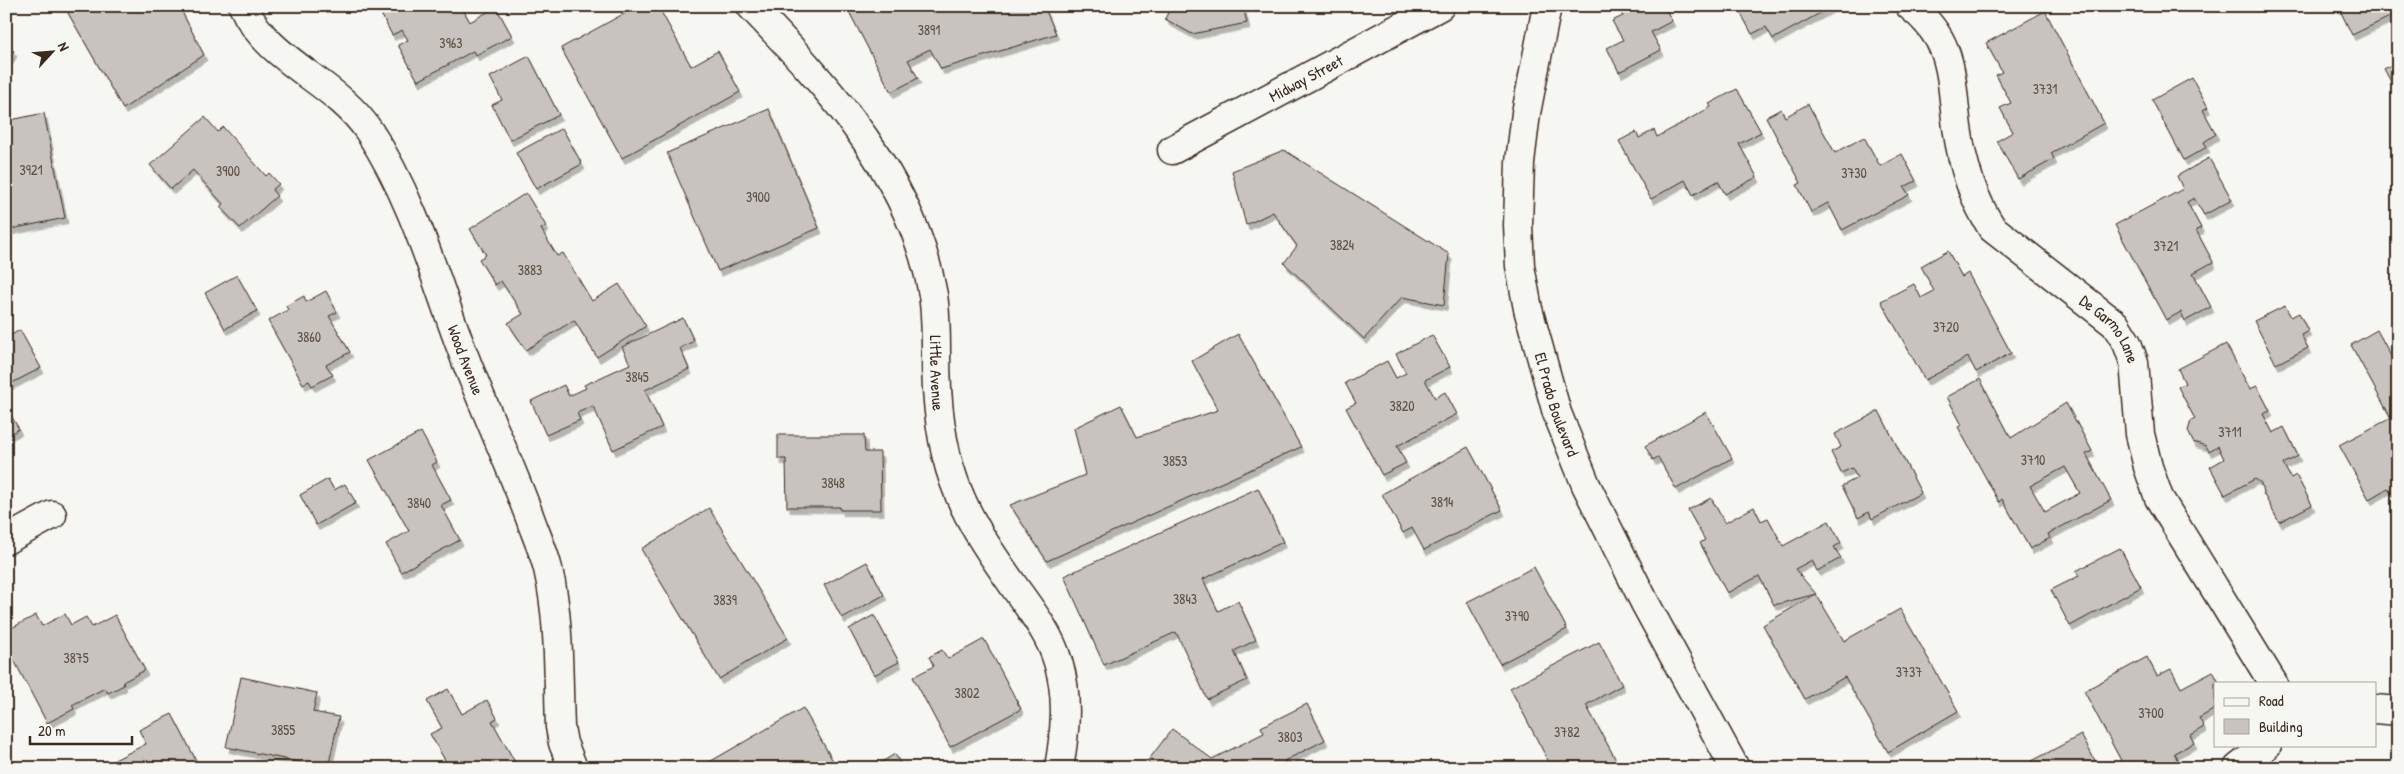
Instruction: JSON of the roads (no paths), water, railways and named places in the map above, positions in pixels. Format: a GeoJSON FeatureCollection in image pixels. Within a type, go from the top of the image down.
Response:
{"type":"FeatureCollection","features":[{"type":"Feature","properties":{"kind":"street","name":"Wood Avenue"},"geometry":{"type":"LineString","coordinates":[[243,6],[254,27],[273,47],[337,96],[363,122],[390,166],[406,200],[470,370],[523,498],[547,566],[555,618],[560,727],[563,744],[573,768]]}},
{"type":"Feature","properties":{"kind":"street","name":"Little Avenue"},"geometry":{"type":"LineString","coordinates":[[751,6],[789,46],[873,149],[908,211],[925,260],[933,295],[942,429],[953,480],[982,539],[1041,625],[1058,662],[1063,685],[1065,713],[1060,768]]}},
{"type":"Feature","properties":{"kind":"street","name":"Midway Street"},"geometry":{"type":"LineString","coordinates":[[1172,150],[1440,6]]}},
{"type":"Feature","properties":{"kind":"street","name":"El Prado Boulevard"},"geometry":{"type":"LineString","coordinates":[[1547,6],[1527,104],[1520,162],[1518,225],[1520,266],[1528,309],[1557,413],[1586,484],[1645,603],[1734,768]]}},
{"type":"Feature","properties":{"kind":"street","name":"De Garmo Lane"},"geometry":{"type":"LineString","coordinates":[[1910,6],[1927,20],[1940,39],[1950,64],[1957,128],[1963,161],[1978,207],[1992,228],[2115,324],[2127,344],[2134,362],[2140,434],[2148,467],[2160,498],[2272,682]]}},
{"type":"Feature","properties":{"kind":"street"},"geometry":{"type":"LineString","coordinates":[[6,540],[52,515]]}},
{"type":"Feature","properties":{"kind":"street"},"geometry":{"type":"LineString","coordinates":[[2376,710],[2398,711]]}},
{"type":"Feature","properties":{"kind":"street"},"geometry":{"type":"LineString","coordinates":[[2238,768],[2266,746]]}}]}
